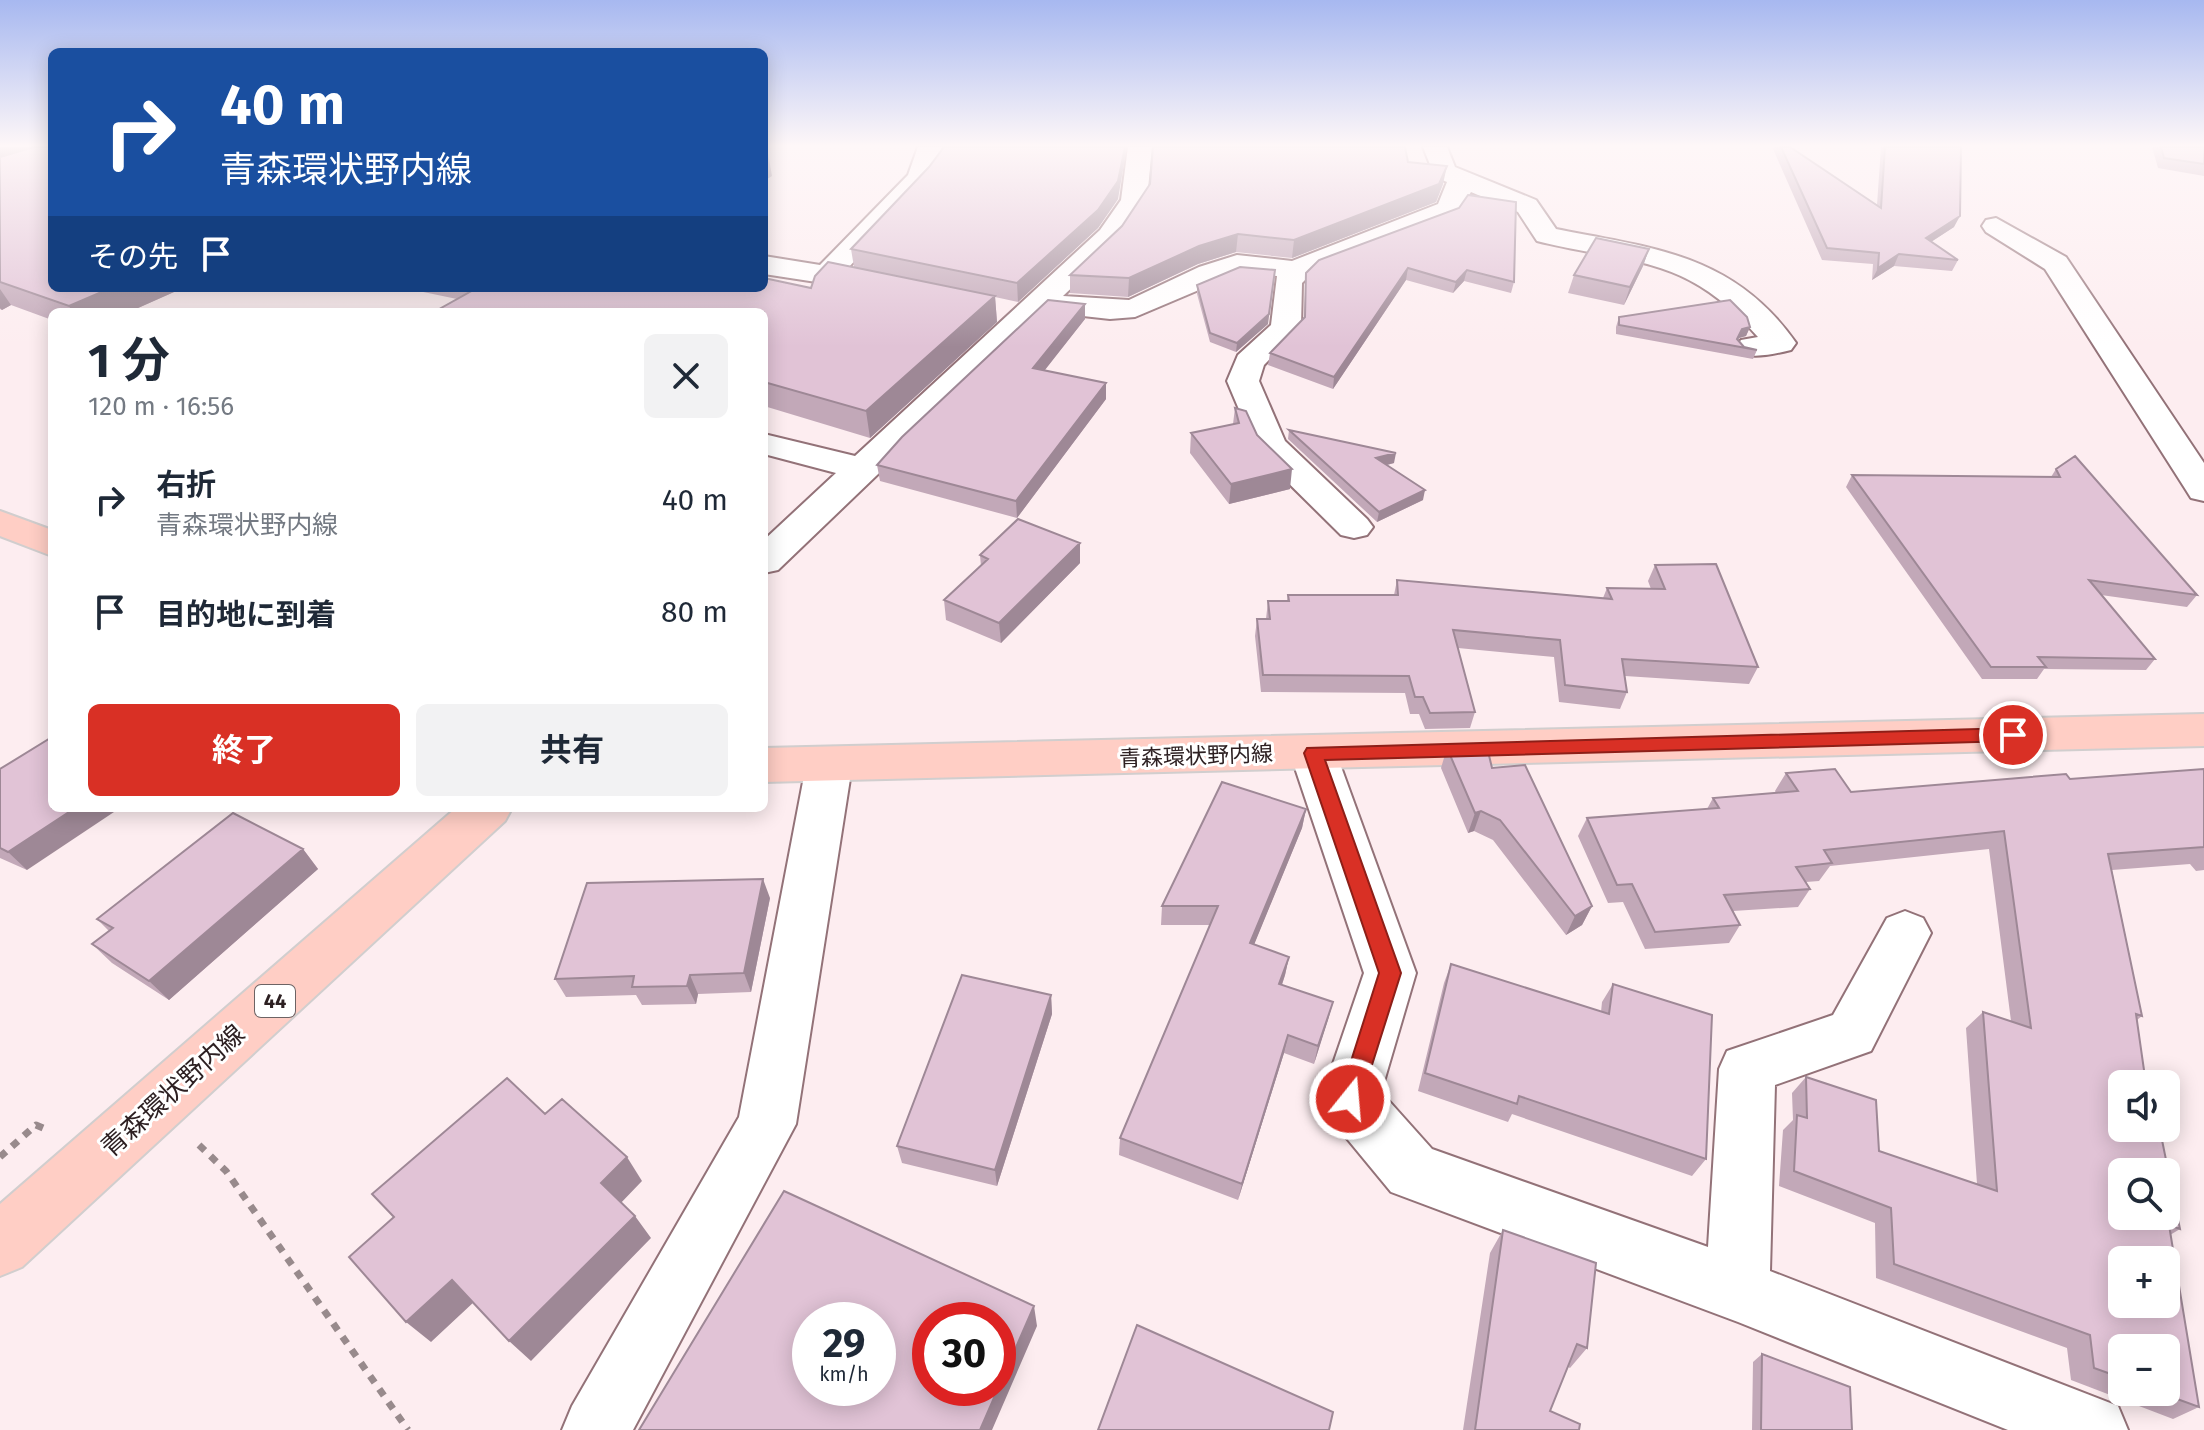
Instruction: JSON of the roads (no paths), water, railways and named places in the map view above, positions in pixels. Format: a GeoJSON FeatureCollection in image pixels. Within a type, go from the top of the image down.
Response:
{"type":"FeatureCollection","features":[{"type":"Feature","properties":{"kind":"main road"},"geometry":{"type":"LineString","coordinates":[[0,522],[48,542]]}},
{"type":"Feature","properties":{"kind":"main road","name":"青森環状野内線"},"geometry":{"type":"LineString","coordinates":[[768,765],[829,766],[2204,730]]}},
{"type":"Feature","properties":{"kind":"main road","name":"青森環状野内線"},"geometry":{"type":"LineString","coordinates":[[0,1245],[484,812]]}},
{"type":"Feature","properties":{"kind":"street"},"geometry":{"type":"LineString","coordinates":[[827,274],[885,214]]}},
{"type":"Feature","properties":{"kind":"street"},"geometry":{"type":"LineString","coordinates":[[768,557],[862,469],[1021,309],[1110,236],[1125,214]]}},
{"type":"Feature","properties":{"kind":"street"},"geometry":{"type":"LineString","coordinates":[[1354,527],[1269,445],[1243,381],[1249,362],[1286,327],[1288,281],[1306,263],[1437,214]]}},
{"type":"Feature","properties":{"kind":"street"},"geometry":{"type":"LineString","coordinates":[[1532,214],[1547,235],[1686,266],[1710,277],[1755,314],[1780,343],[1752,347]]}},
{"type":"Feature","properties":{"kind":"street"},"geometry":{"type":"LineString","coordinates":[[1996,226],[2056,263],[2204,490]]}},
{"type":"Feature","properties":{"kind":"street"},"geometry":{"type":"LineString","coordinates":[[1021,309],[1135,308],[1209,273],[1237,264],[1300,270]]}},
{"type":"Feature","properties":{"kind":"street"},"geometry":{"type":"LineString","coordinates":[[768,266],[896,287]]}},
{"type":"Feature","properties":{"kind":"street"},"geometry":{"type":"LineString","coordinates":[[768,445],[862,469]]}},
{"type":"Feature","properties":{"kind":"street"},"geometry":{"type":"LineString","coordinates":[[1313,753],[1390,973],[1350,1099],[1412,1171],[1738,1290],[2094,1430]]}},
{"type":"Feature","properties":{"kind":"street"},"geometry":{"type":"LineString","coordinates":[[596,1430],[767,1124],[829,766]]}},
{"type":"Feature","properties":{"kind":"street"},"geometry":{"type":"LineString","coordinates":[[1738,1290],[1747,1069],[1852,1033],[1905,933]]}}]}
